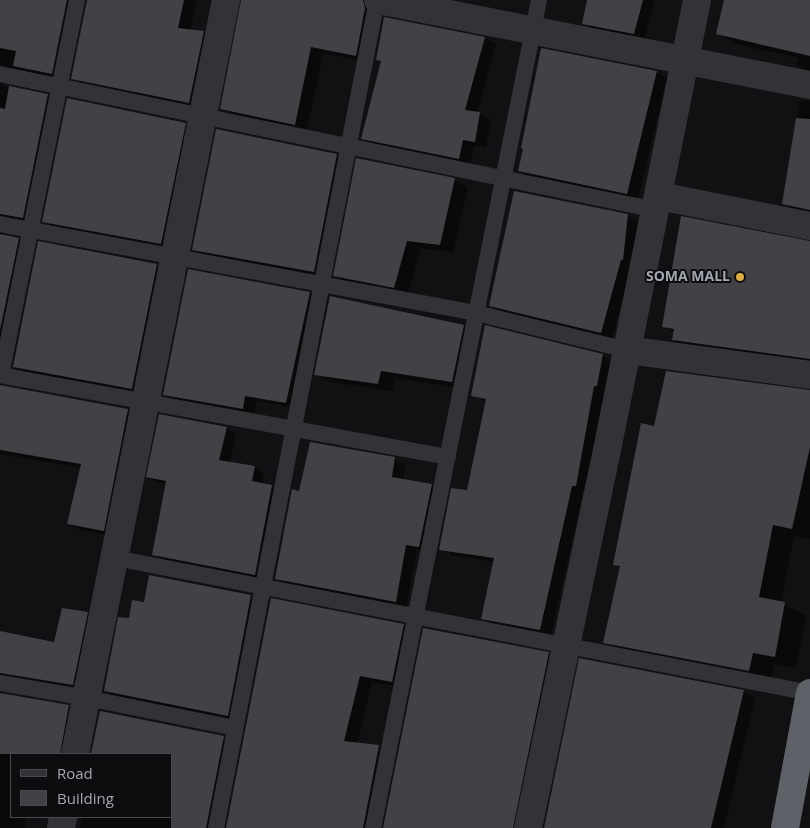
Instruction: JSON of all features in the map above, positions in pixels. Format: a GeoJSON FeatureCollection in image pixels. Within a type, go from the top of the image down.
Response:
{"type":"FeatureCollection","features":[{"type":"Feature","properties":{"kind":"highway"},"geometry":{"type":"LineString","coordinates":[[785,828],[810,693]]}},
{"type":"Feature","properties":{"kind":"street"},"geometry":{"type":"LineString","coordinates":[[76,753],[226,0]]}},
{"type":"Feature","properties":{"kind":"street"},"geometry":{"type":"LineString","coordinates":[[378,0],[810,85]]}},
{"type":"Feature","properties":{"kind":"street"},"geometry":{"type":"LineString","coordinates":[[528,828],[697,0]]}},
{"type":"Feature","properties":{"kind":"street"},"geometry":{"type":"LineString","coordinates":[[657,203],[810,226]]}},
{"type":"Feature","properties":{"kind":"street"},"geometry":{"type":"LineString","coordinates":[[627,350],[810,375]]}},
{"type":"Feature","properties":{"kind":"lane"},"geometry":{"type":"LineString","coordinates":[[77,0],[0,375],[448,457]]}},
{"type":"Feature","properties":{"kind":"lane"},"geometry":{"type":"LineString","coordinates":[[216,828],[378,0]]}},
{"type":"Feature","properties":{"kind":"lane"},"geometry":{"type":"LineString","coordinates":[[374,828],[539,0]]}},
{"type":"Feature","properties":{"kind":"lane"},"geometry":{"type":"LineString","coordinates":[[0,74],[503,178],[657,203]]}},
{"type":"Feature","properties":{"kind":"lane"},"geometry":{"type":"LineString","coordinates":[[0,224],[476,314],[627,350]]}},
{"type":"Feature","properties":{"kind":"lane"},"geometry":{"type":"LineString","coordinates":[[115,558],[810,693]]}},
{"type":"Feature","properties":{"kind":"lane"},"geometry":{"type":"LineString","coordinates":[[0,683],[87,698],[235,728]]}},
{"type":"Feature","properties":{"kind":"building"},"geometry":{"type":"Polygon","coordinates":[[[0,0],[67,0],[52,74],[13,66],[16,51],[0,48],[0,0]]]}},
{"type":"Feature","properties":{"kind":"building"},"geometry":{"type":"Polygon","coordinates":[[[87,0],[184,0],[178,28],[204,31],[189,103],[71,79],[87,0]]]}},
{"type":"Feature","properties":{"kind":"building"},"geometry":{"type":"Polygon","coordinates":[[[241,0],[363,0],[365,8],[356,56],[311,47],[295,125],[220,109],[241,0]]]}},
{"type":"Feature","properties":{"kind":"building"},"geometry":{"type":"Polygon","coordinates":[[[587,0],[643,0],[634,34],[582,24],[587,0]]]}},
{"type":"Feature","properties":{"kind":"building"},"geometry":{"type":"Polygon","coordinates":[[[724,0],[810,0],[810,56],[716,34],[724,0]]]}},
{"type":"Feature","properties":{"kind":"building"},"geometry":{"type":"Polygon","coordinates":[[[384,17],[485,37],[465,110],[480,112],[475,142],[463,140],[459,159],[361,139],[381,61],[376,60],[384,17]]]}},
{"type":"Feature","properties":{"kind":"building"},"geometry":{"type":"Polygon","coordinates":[[[541,48],[657,71],[627,194],[518,171],[541,48]]]}},
{"type":"Feature","properties":{"kind":"building"},"geometry":{"type":"Polygon","coordinates":[[[9,86],[48,94],[23,218],[0,214],[0,108],[5,109],[9,86]]]}},
{"type":"Feature","properties":{"kind":"building"},"geometry":{"type":"Polygon","coordinates":[[[67,98],[186,123],[161,244],[42,222],[67,98]]]}},
{"type":"Feature","properties":{"kind":"building"},"geometry":{"type":"Polygon","coordinates":[[[796,118],[810,119],[810,210],[782,204],[796,118]]]}},
{"type":"Feature","properties":{"kind":"building"},"geometry":{"type":"Polygon","coordinates":[[[216,129],[337,154],[314,272],[192,250],[216,129]]]}},
{"type":"Feature","properties":{"kind":"building"},"geometry":{"type":"Polygon","coordinates":[[[356,158],[455,178],[440,245],[407,241],[394,288],[333,276],[356,158]]]}},
{"type":"Feature","properties":{"kind":"building"},"geometry":{"type":"Polygon","coordinates":[[[514,191],[628,214],[623,260],[621,260],[601,333],[489,306],[514,191]]]}},
{"type":"Feature","properties":{"kind":"building","name":"SOMA MALL"},"geometry":{"type":"Polygon","coordinates":[[[681,216],[810,241],[810,359],[672,340],[674,329],[662,327],[681,216]]]}},
{"type":"Feature","properties":{"kind":"building"},"geometry":{"type":"Polygon","coordinates":[[[0,234],[19,238],[0,330],[0,234]]]}},
{"type":"Feature","properties":{"kind":"building"},"geometry":{"type":"Polygon","coordinates":[[[38,241],[157,264],[132,389],[13,367],[38,241]]]}},
{"type":"Feature","properties":{"kind":"building"},"geometry":{"type":"Polygon","coordinates":[[[188,269],[310,292],[286,403],[245,396],[243,409],[163,395],[188,269]]]}},
{"type":"Feature","properties":{"kind":"building"},"geometry":{"type":"Polygon","coordinates":[[[330,296],[464,325],[452,382],[381,371],[378,384],[314,375],[330,296]]]}},
{"type":"Feature","properties":{"kind":"building"},"geometry":{"type":"Polygon","coordinates":[[[485,325],[603,354],[597,386],[594,386],[576,486],[572,486],[540,630],[481,619],[494,558],[439,550],[451,488],[467,490],[486,399],[471,396],[485,325]]]}},
{"type":"Feature","properties":{"kind":"building"},"geometry":{"type":"Polygon","coordinates":[[[666,371],[810,390],[810,447],[792,529],[773,525],[759,597],[785,602],[775,657],[753,653],[749,671],[603,643],[620,566],[613,565],[641,423],[654,426],[666,371]]]}},
{"type":"Feature","properties":{"kind":"building"},"geometry":{"type":"Polygon","coordinates":[[[0,385],[128,409],[104,531],[67,524],[81,464],[0,450],[0,385]]]}},
{"type":"Feature","properties":{"kind":"building"},"geometry":{"type":"Polygon","coordinates":[[[159,414],[227,427],[219,460],[255,466],[252,481],[272,485],[255,575],[152,555],[166,481],[146,477],[159,414]]]}},
{"type":"Feature","properties":{"kind":"building"},"geometry":{"type":"Polygon","coordinates":[[[310,442],[395,457],[392,477],[432,484],[419,547],[406,545],[396,602],[275,579],[292,489],[299,491],[310,442]]]}},
{"type":"Feature","properties":{"kind":"building"},"geometry":{"type":"Polygon","coordinates":[[[149,575],[251,595],[228,716],[104,691],[118,617],[129,618],[132,600],[144,602],[149,575]]]}},
{"type":"Feature","properties":{"kind":"building"},"geometry":{"type":"Polygon","coordinates":[[[271,598],[404,624],[392,682],[360,676],[344,741],[379,745],[363,828],[226,828],[271,598]]]}},
{"type":"Feature","properties":{"kind":"building"},"geometry":{"type":"Polygon","coordinates":[[[62,608],[88,612],[73,685],[0,673],[0,631],[54,642],[62,608]]]}},
{"type":"Feature","properties":{"kind":"building"},"geometry":{"type":"Polygon","coordinates":[[[423,628],[549,652],[513,828],[383,828],[423,628]]]}},
{"type":"Feature","properties":{"kind":"building"},"geometry":{"type":"Polygon","coordinates":[[[579,658],[744,690],[711,828],[544,828],[579,658]]]}},
{"type":"Feature","properties":{"kind":"building"},"geometry":{"type":"Polygon","coordinates":[[[0,693],[69,705],[60,753],[0,754],[0,693]]]}},
{"type":"Feature","properties":{"kind":"building"},"geometry":{"type":"Polygon","coordinates":[[[100,711],[224,736],[206,828],[171,828],[172,753],[91,753],[100,711]]]}},
{"type":"Feature","properties":{"kind":"place","name":"SOMA MALL"},"geometry":{"type":"Point","coordinates":[740,277]}}]}
